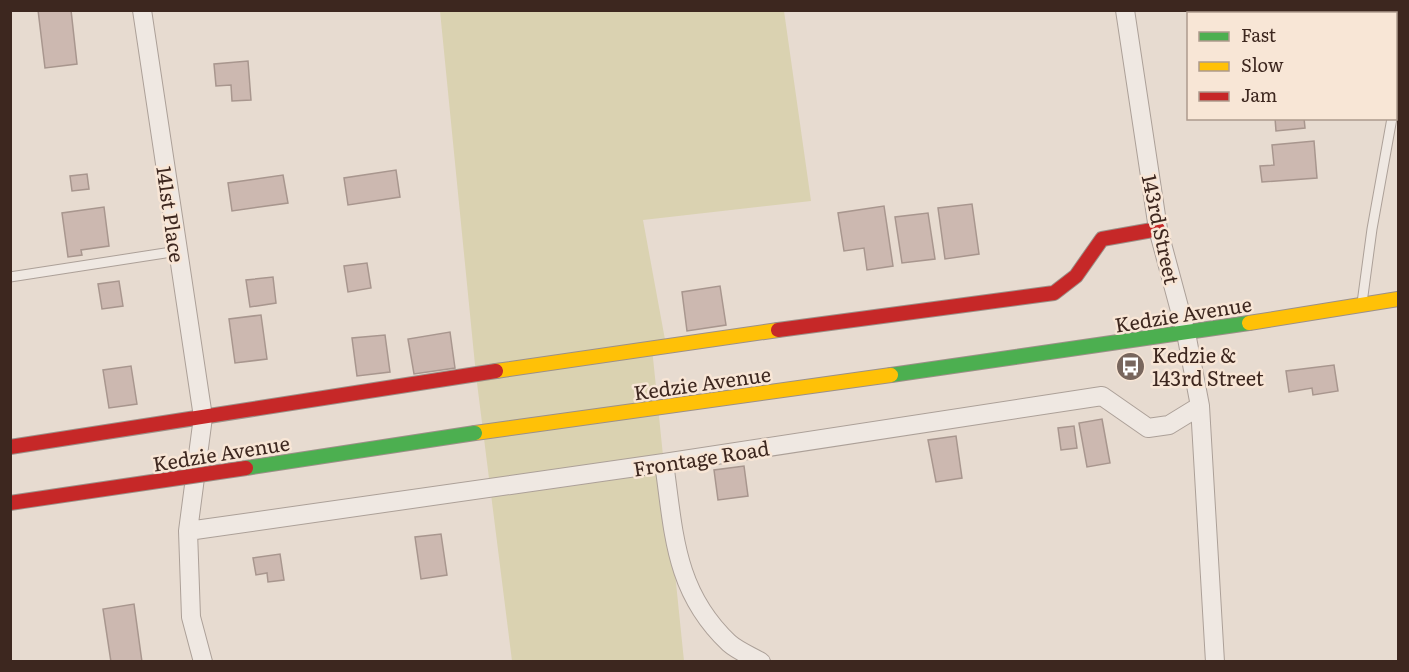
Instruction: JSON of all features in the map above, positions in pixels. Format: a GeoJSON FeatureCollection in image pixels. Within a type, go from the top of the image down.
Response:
{"type":"FeatureCollection","features":[{"type":"Feature","properties":{"kind":"main road"},"geometry":{"type":"LineString","coordinates":[[10,447],[652,347],[1054,293],[1067,288],[1080,276],[1091,252],[1102,239],[1158,229]]}},
{"type":"Feature","properties":{"kind":"main road","name":"Kedzie Avenue"},"geometry":{"type":"LineString","coordinates":[[10,503],[1186,333],[1398,299]]}},
{"type":"Feature","properties":{"kind":"street","name":"141st Place"},"geometry":{"type":"LineString","coordinates":[[142,10],[203,417],[188,531],[191,617],[203,662]]}},
{"type":"Feature","properties":{"kind":"street","name":"143rd Street"},"geometry":{"type":"LineString","coordinates":[[1125,10],[1158,229],[1186,333],[1200,406],[1215,662]]}},
{"type":"Feature","properties":{"kind":"street","name":"Frontage Road"},"geometry":{"type":"LineString","coordinates":[[188,531],[664,463],[1102,396],[1149,428],[1169,425],[1200,406]]}},
{"type":"Feature","properties":{"kind":"street"},"geometry":{"type":"LineString","coordinates":[[664,463],[676,544],[687,587],[703,613],[730,644],[761,662]]}},
{"type":"Feature","properties":{"kind":"lane"},"geometry":{"type":"LineString","coordinates":[[1362,305],[1371,229],[1392,120]]}},
{"type":"Feature","properties":{"kind":"lane"},"geometry":{"type":"LineString","coordinates":[[10,277],[178,251]]}},
{"type":"Feature","properties":{"kind":"shaded area"},"geometry":{"type":"Polygon","coordinates":[[[440,11],[784,11],[811,201],[643,220],[666,345],[652,348],[684,661],[512,661],[476,375],[440,11]]]}},
{"type":"Feature","properties":{"kind":"building"},"geometry":{"type":"Polygon","coordinates":[[[38,10],[71,10],[77,64],[45,68],[38,10]]]}},
{"type":"Feature","properties":{"kind":"building"},"geometry":{"type":"Polygon","coordinates":[[[248,61],[251,100],[232,101],[231,85],[216,86],[214,64],[248,61]]]}},
{"type":"Feature","properties":{"kind":"building"},"geometry":{"type":"Polygon","coordinates":[[[1275,120],[1304,120],[1305,128],[1276,131],[1275,120]]]}},
{"type":"Feature","properties":{"kind":"building"},"geometry":{"type":"Polygon","coordinates":[[[1314,141],[1317,178],[1262,182],[1260,166],[1274,165],[1272,145],[1314,141]]]}},
{"type":"Feature","properties":{"kind":"building"},"geometry":{"type":"Polygon","coordinates":[[[396,170],[400,197],[348,205],[344,178],[396,170]]]}},
{"type":"Feature","properties":{"kind":"building"},"geometry":{"type":"Polygon","coordinates":[[[87,174],[89,189],[72,191],[70,176],[87,174]]]}},
{"type":"Feature","properties":{"kind":"building"},"geometry":{"type":"Polygon","coordinates":[[[283,175],[288,203],[232,211],[228,183],[283,175]]]}},
{"type":"Feature","properties":{"kind":"building"},"geometry":{"type":"Polygon","coordinates":[[[972,204],[979,254],[945,259],[938,208],[972,204]]]}},
{"type":"Feature","properties":{"kind":"building"},"geometry":{"type":"Polygon","coordinates":[[[884,206],[893,266],[867,270],[864,248],[844,251],[838,213],[884,206]]]}},
{"type":"Feature","properties":{"kind":"building"},"geometry":{"type":"Polygon","coordinates":[[[104,207],[109,246],[81,250],[82,255],[68,257],[62,213],[104,207]]]}},
{"type":"Feature","properties":{"kind":"building"},"geometry":{"type":"Polygon","coordinates":[[[928,213],[935,259],[902,263],[895,217],[928,213]]]}},
{"type":"Feature","properties":{"kind":"building"},"geometry":{"type":"Polygon","coordinates":[[[367,263],[371,288],[348,292],[344,266],[367,263]]]}},
{"type":"Feature","properties":{"kind":"building"},"geometry":{"type":"Polygon","coordinates":[[[273,277],[276,303],[250,307],[246,280],[273,277]]]}},
{"type":"Feature","properties":{"kind":"building"},"geometry":{"type":"Polygon","coordinates":[[[119,281],[123,306],[102,309],[98,284],[119,281]]]}},
{"type":"Feature","properties":{"kind":"building"},"geometry":{"type":"Polygon","coordinates":[[[720,286],[726,325],[687,331],[682,292],[720,286]]]}},
{"type":"Feature","properties":{"kind":"building"},"geometry":{"type":"Polygon","coordinates":[[[261,315],[267,359],[235,363],[229,319],[261,315]]]}},
{"type":"Feature","properties":{"kind":"building"},"geometry":{"type":"Polygon","coordinates":[[[450,332],[455,368],[414,374],[408,339],[450,332]]]}},
{"type":"Feature","properties":{"kind":"building"},"geometry":{"type":"Polygon","coordinates":[[[385,335],[390,372],[357,376],[352,338],[385,335]]]}},
{"type":"Feature","properties":{"kind":"building"},"geometry":{"type":"Polygon","coordinates":[[[1334,365],[1338,391],[1313,395],[1312,388],[1289,392],[1286,371],[1334,365]]]}},
{"type":"Feature","properties":{"kind":"building"},"geometry":{"type":"Polygon","coordinates":[[[131,366],[137,404],[109,408],[103,370],[131,366]]]}},
{"type":"Feature","properties":{"kind":"building"},"geometry":{"type":"Polygon","coordinates":[[[1102,419],[1110,463],[1087,467],[1079,423],[1102,419]]]}},
{"type":"Feature","properties":{"kind":"building"},"geometry":{"type":"Polygon","coordinates":[[[1074,426],[1077,448],[1061,450],[1058,428],[1074,426]]]}},
{"type":"Feature","properties":{"kind":"building"},"geometry":{"type":"Polygon","coordinates":[[[956,436],[962,478],[936,482],[928,440],[956,436]]]}},
{"type":"Feature","properties":{"kind":"building"},"geometry":{"type":"Polygon","coordinates":[[[744,466],[748,496],[718,500],[714,470],[744,466]]]}},
{"type":"Feature","properties":{"kind":"building"},"geometry":{"type":"Polygon","coordinates":[[[441,534],[447,575],[421,579],[415,537],[441,534]]]}},
{"type":"Feature","properties":{"kind":"building"},"geometry":{"type":"Polygon","coordinates":[[[280,554],[284,580],[268,582],[267,573],[256,575],[253,558],[280,554]]]}},
{"type":"Feature","properties":{"kind":"building"},"geometry":{"type":"Polygon","coordinates":[[[134,604],[142,662],[111,662],[103,609],[134,604]]]}},
{"type":"Feature","properties":{"kind":"traffic: fast"},"geometry":{"type":"LineString","coordinates":[[891,375],[1249,323]]}},
{"type":"Feature","properties":{"kind":"traffic: fast"},"geometry":{"type":"LineString","coordinates":[[246,468],[475,433]]}},
{"type":"Feature","properties":{"kind":"traffic: slow"},"geometry":{"type":"LineString","coordinates":[[1249,323],[1398,299]]}},
{"type":"Feature","properties":{"kind":"traffic: slow"},"geometry":{"type":"LineString","coordinates":[[496,371],[778,330]]}},
{"type":"Feature","properties":{"kind":"traffic: slow"},"geometry":{"type":"LineString","coordinates":[[475,433],[891,375]]}},
{"type":"Feature","properties":{"kind":"traffic: jam"},"geometry":{"type":"LineString","coordinates":[[778,330],[1054,293],[1076,276],[1102,239],[1158,229]]}},
{"type":"Feature","properties":{"kind":"traffic: jam"},"geometry":{"type":"LineString","coordinates":[[10,447],[496,371]]}},
{"type":"Feature","properties":{"kind":"traffic: jam"},"geometry":{"type":"LineString","coordinates":[[10,503],[246,468]]}},
{"type":"Feature","properties":{"kind":"place","name":"Kedzie & 143rd Street"},"geometry":{"type":"Point","coordinates":[1131,366]}}]}
